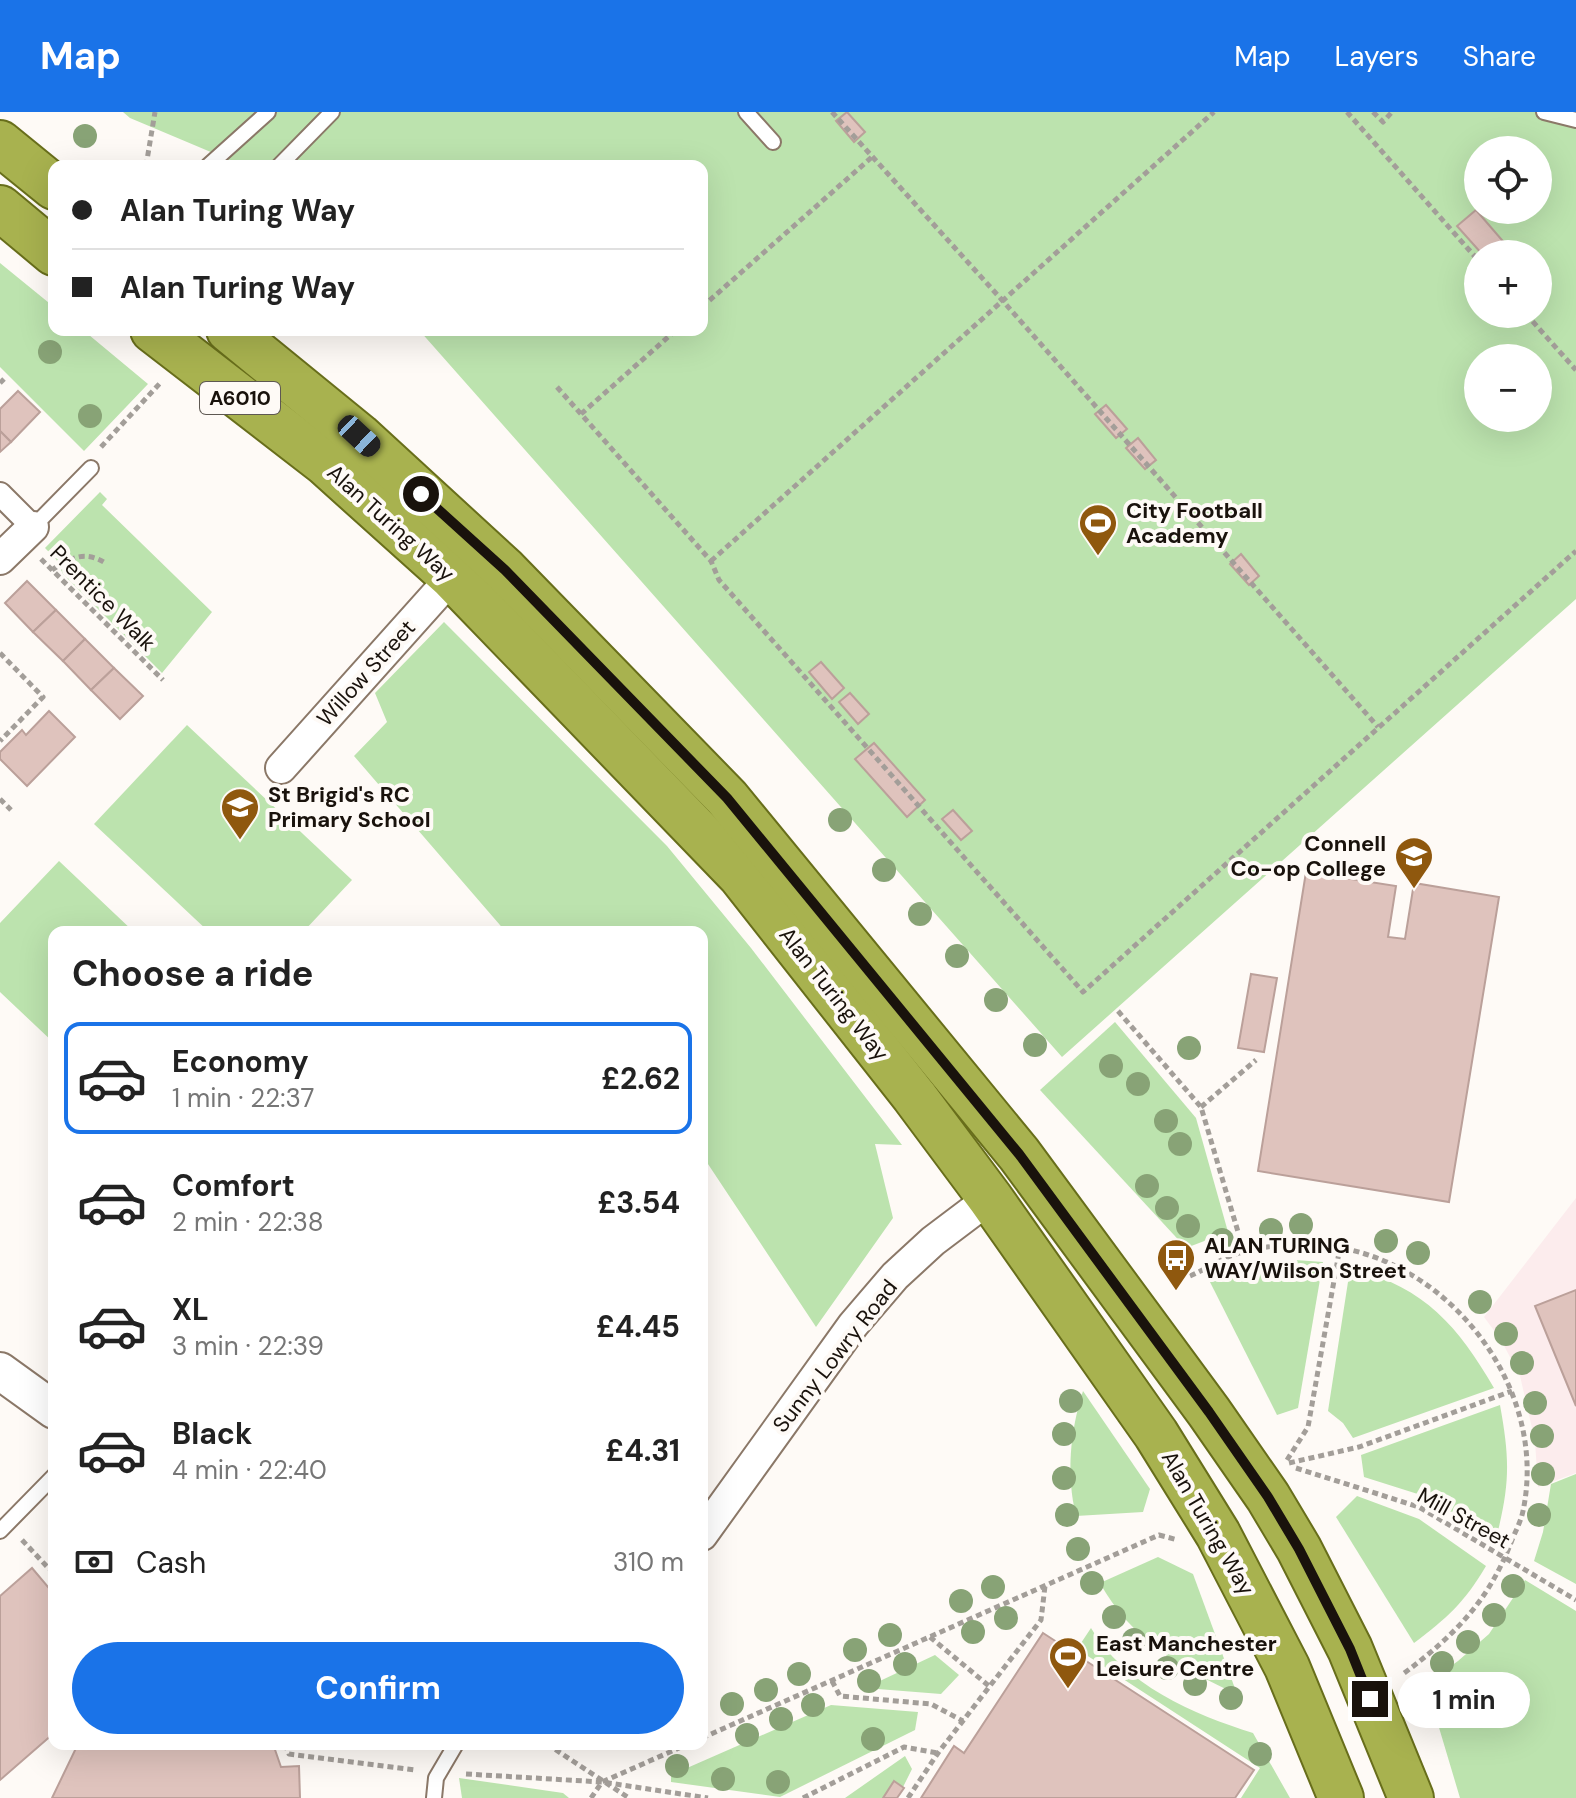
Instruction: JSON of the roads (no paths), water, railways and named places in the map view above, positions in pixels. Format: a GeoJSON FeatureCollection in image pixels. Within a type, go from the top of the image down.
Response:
{"type":"FeatureCollection","features":[{"type":"Feature","properties":{"kind":"highway"},"geometry":{"type":"LineString","coordinates":[[0,143],[48,182]]}},
{"type":"Feature","properties":{"kind":"highway"},"geometry":{"type":"LineString","coordinates":[[0,208],[48,248]]}},
{"type":"Feature","properties":{"kind":"highway","name":"Alan Turing Way"},"geometry":{"type":"LineString","coordinates":[[236,336],[359,436],[505,570],[727,798],[999,1129],[1209,1412],[1268,1497],[1299,1549],[1350,1649],[1411,1798]]}},
{"type":"Feature","properties":{"kind":"highway","name":"Alan Turing Way"},"geometry":{"type":"LineString","coordinates":[[169,343],[324,462],[452,577],[740,875],[905,1083],[1156,1434],[1218,1534],[1287,1667],[1341,1798]]}},
{"type":"Feature","properties":{"kind":"street"},"geometry":{"type":"LineString","coordinates":[[0,494],[18,542]]}},
{"type":"Feature","properties":{"kind":"street","name":"Willow Street"},"geometry":{"type":"LineString","coordinates":[[281,768],[452,577]]}},
{"type":"Feature","properties":{"kind":"street","name":"Sunny Lowry Road"},"geometry":{"type":"LineString","coordinates":[[708,1527],[853,1325],[905,1267],[990,1198]]}},
{"type":"Feature","properties":{"kind":"street"},"geometry":{"type":"LineString","coordinates":[[0,1371],[48,1406]]}},
{"type":"Feature","properties":{"kind":"lane"},"geometry":{"type":"LineString","coordinates":[[215,160],[268,112]]}},
{"type":"Feature","properties":{"kind":"lane"},"geometry":{"type":"LineString","coordinates":[[285,160],[332,112]]}},
{"type":"Feature","properties":{"kind":"lane"},"geometry":{"type":"LineString","coordinates":[[746,112],[773,142]]}},
{"type":"Feature","properties":{"kind":"lane"},"geometry":{"type":"LineString","coordinates":[[1544,112],[1576,120]]}},
{"type":"Feature","properties":{"kind":"lane"},"geometry":{"type":"LineString","coordinates":[[18,542],[91,468]]}},
{"type":"Feature","properties":{"kind":"lane"},"geometry":{"type":"LineString","coordinates":[[4,1527],[48,1482]]}},
{"type":"Feature","properties":{"kind":"lane"},"geometry":{"type":"LineString","coordinates":[[434,1798],[436,1778],[452,1750]]}},
{"type":"Feature","properties":{"kind":"place","name":"City Football Academy"},"geometry":{"type":"Point","coordinates":[1098,557]}},
{"type":"Feature","properties":{"kind":"place","name":"St Brigid's RC Primary School"},"geometry":{"type":"Point","coordinates":[240,841]}},
{"type":"Feature","properties":{"kind":"place","name":"Connell Co-op College"},"geometry":{"type":"Point","coordinates":[1414,890]}},
{"type":"Feature","properties":{"kind":"place","name":"ALAN TURING WAY/Wilson Street"},"geometry":{"type":"Point","coordinates":[1176,1292]}},
{"type":"Feature","properties":{"kind":"place","name":"East Manchester Leisure Centre"},"geometry":{"type":"Point","coordinates":[1068,1690]}}]}
